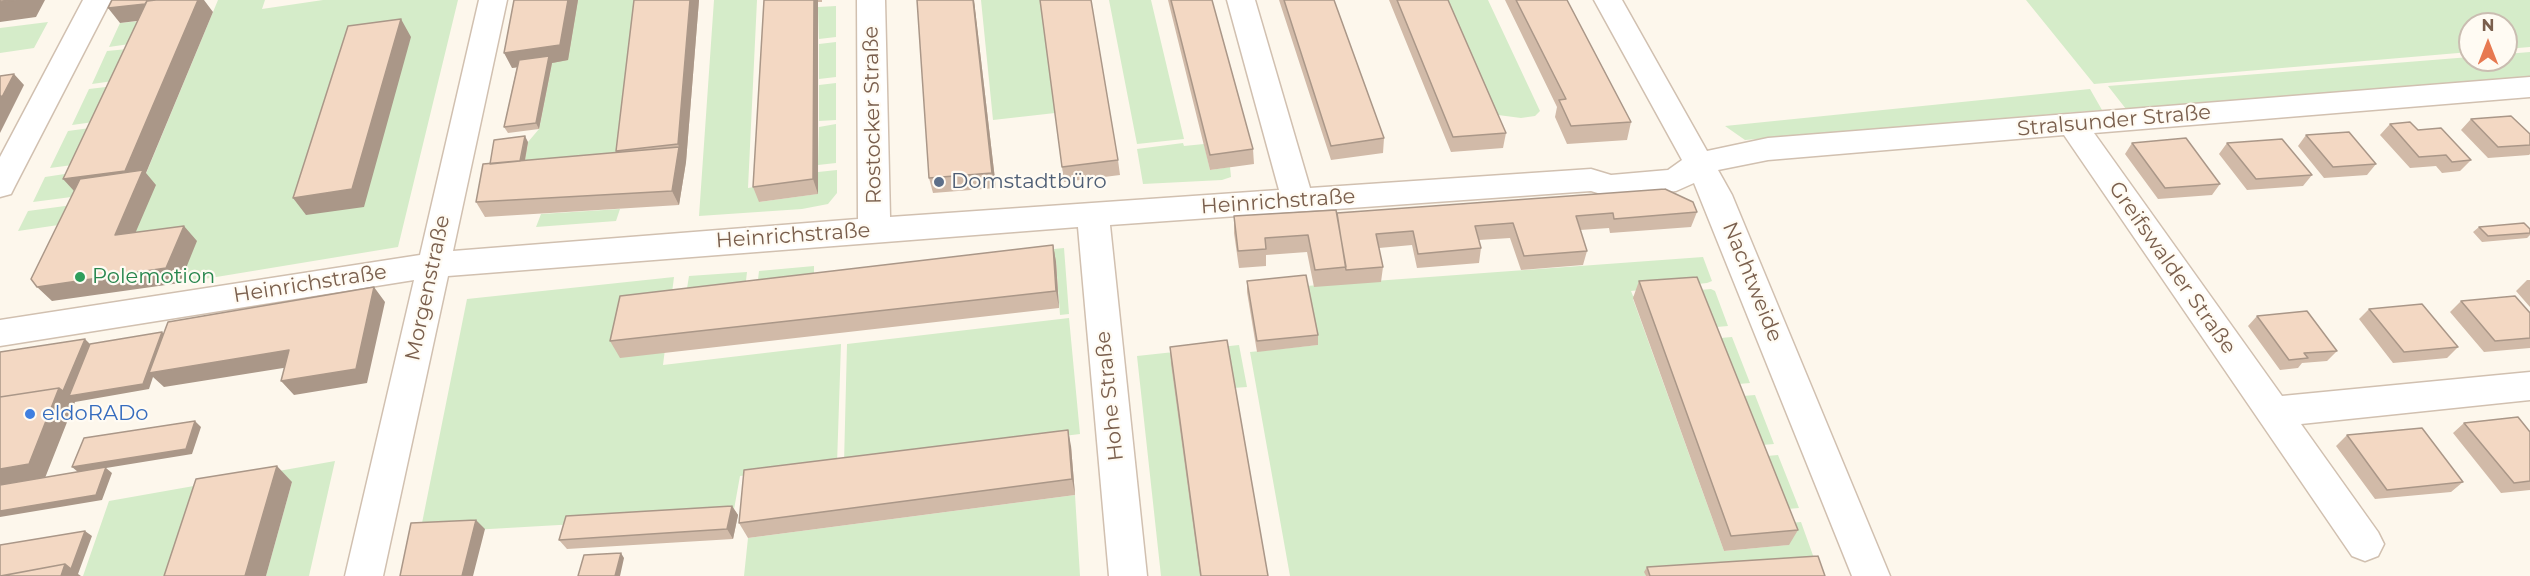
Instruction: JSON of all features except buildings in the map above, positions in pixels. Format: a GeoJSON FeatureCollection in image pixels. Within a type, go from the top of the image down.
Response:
{"type":"FeatureCollection","features":[{"type":"Feature","properties":{"kind":"street"},"geometry":{"type":"LineString","coordinates":[[0,186],[97,0]]}},
{"type":"Feature","properties":{"kind":"street","name":"Morgenstraße"},"geometry":{"type":"LineString","coordinates":[[364,576],[493,0]]}},
{"type":"Feature","properties":{"kind":"street","name":"Rostocker Straße"},"geometry":{"type":"LineString","coordinates":[[871,0],[874,230]]}},
{"type":"Feature","properties":{"kind":"street"},"geometry":{"type":"LineString","coordinates":[[1241,0],[1298,201]]}},
{"type":"Feature","properties":{"kind":"street","name":"Nachtweide"},"geometry":{"type":"LineString","coordinates":[[1608,0],[1699,163],[1737,243],[1871,576]]}},
{"type":"Feature","properties":{"kind":"street","name":"Stralsunder Straße"},"geometry":{"type":"LineString","coordinates":[[1699,163],[1768,149],[2530,87]]}},
{"type":"Feature","properties":{"kind":"street","name":"Greifswalder Straße"},"geometry":{"type":"LineString","coordinates":[[2072,124],[2365,544]]}},
{"type":"Feature","properties":{"kind":"street","name":"Heinrichstraße"},"geometry":{"type":"LineString","coordinates":[[0,333],[432,265],[874,230],[1591,180],[1611,186],[1663,182],[1676,180],[1699,163]]}},
{"type":"Feature","properties":{"kind":"street","name":"Hohe Straße"},"geometry":{"type":"LineString","coordinates":[[1093,215],[1128,576]]}},
{"type":"Feature","properties":{"kind":"street"},"geometry":{"type":"LineString","coordinates":[[2272,412],[2530,386]]}},
{"type":"Feature","properties":{"kind":"green space"},"geometry":{"type":"Polygon","coordinates":[[[218,0],[265,0],[262,9],[323,0],[458,0],[398,247],[180,283],[128,250],[140,188],[218,0]]]}},
{"type":"Feature","properties":{"kind":"green space"},"geometry":{"type":"Polygon","coordinates":[[[578,0],[644,0],[624,168],[522,176],[528,142],[539,129],[552,62],[578,0]]]}},
{"type":"Feature","properties":{"kind":"green space"},"geometry":{"type":"Polygon","coordinates":[[[714,0],[757,0],[748,188],[760,186],[759,202],[817,194],[818,172],[837,170],[837,193],[828,204],[802,209],[699,216],[714,0]]]}},
{"type":"Feature","properties":{"kind":"green space"},"geometry":{"type":"Polygon","coordinates":[[[981,0],[1040,0],[1055,113],[993,120],[981,0]]]}},
{"type":"Feature","properties":{"kind":"green space"},"geometry":{"type":"Polygon","coordinates":[[[1109,0],[1151,0],[1184,139],[1137,144],[1109,0]]]}},
{"type":"Feature","properties":{"kind":"green space"},"geometry":{"type":"Polygon","coordinates":[[[1439,0],[1488,0],[1540,111],[1535,116],[1521,118],[1498,115],[1481,77],[1439,0]]]}},
{"type":"Feature","properties":{"kind":"green space"},"geometry":{"type":"Polygon","coordinates":[[[2026,0],[2530,0],[2530,47],[2518,48],[2518,12],[2458,12],[2458,53],[2094,84],[2026,0]]]}},
{"type":"Feature","properties":{"kind":"green space"},"geometry":{"type":"Polygon","coordinates":[[[836,6],[836,37],[819,39],[818,7],[836,6]]]}},
{"type":"Feature","properties":{"kind":"green space"},"geometry":{"type":"Polygon","coordinates":[[[160,19],[150,41],[109,47],[120,23],[160,19]]]}},
{"type":"Feature","properties":{"kind":"green space"},"geometry":{"type":"Polygon","coordinates":[[[48,22],[34,48],[0,53],[0,28],[48,22]]]}},
{"type":"Feature","properties":{"kind":"green space"},"geometry":{"type":"Polygon","coordinates":[[[836,42],[836,77],[819,79],[819,44],[836,42]]]}},
{"type":"Feature","properties":{"kind":"green space"},"geometry":{"type":"Polygon","coordinates":[[[148,47],[134,78],[92,84],[107,51],[148,47]]]}},
{"type":"Feature","properties":{"kind":"green space"},"geometry":{"type":"Polygon","coordinates":[[[2530,52],[2530,79],[2126,109],[2108,86],[2458,58],[2458,72],[2518,72],[2518,53],[2530,52]]]}},
{"type":"Feature","properties":{"kind":"green space"},"geometry":{"type":"Polygon","coordinates":[[[836,83],[836,120],[819,121],[819,85],[836,83]]]}},
{"type":"Feature","properties":{"kind":"green space"},"geometry":{"type":"Polygon","coordinates":[[[131,84],[115,119],[72,125],[89,89],[131,84]]]}},
{"type":"Feature","properties":{"kind":"green space"},"geometry":{"type":"Polygon","coordinates":[[[2090,89],[2102,110],[1745,140],[1725,126],[2090,89]]]}},
{"type":"Feature","properties":{"kind":"green space"},"geometry":{"type":"Polygon","coordinates":[[[836,124],[836,163],[818,165],[819,127],[836,124]]]}},
{"type":"Feature","properties":{"kind":"green space"},"geometry":{"type":"Polygon","coordinates":[[[112,125],[95,162],[50,168],[68,131],[112,125]]]}},
{"type":"Feature","properties":{"kind":"green space"},"geometry":{"type":"Polygon","coordinates":[[[1183,143],[1184,146],[1204,144],[1210,170],[1230,167],[1231,177],[1222,180],[1143,184],[1137,149],[1183,143]]]}},
{"type":"Feature","properties":{"kind":"green space"},"geometry":{"type":"Polygon","coordinates":[[[91,170],[79,196],[33,202],[45,177],[91,170]]]}},
{"type":"Feature","properties":{"kind":"green space"},"geometry":{"type":"Polygon","coordinates":[[[80,204],[72,223],[18,231],[28,211],[80,204]]]}},
{"type":"Feature","properties":{"kind":"green space"},"geometry":{"type":"Polygon","coordinates":[[[620,209],[616,221],[536,227],[541,214],[620,209]]]}},
{"type":"Feature","properties":{"kind":"green space"},"geometry":{"type":"Polygon","coordinates":[[[1064,248],[1069,314],[1060,315],[1056,262],[1034,251],[1064,248]]]}},
{"type":"Feature","properties":{"kind":"green space"},"geometry":{"type":"Polygon","coordinates":[[[1703,257],[1712,281],[1631,291],[1633,296],[1711,289],[1715,291],[1728,326],[1705,328],[1633,299],[1724,551],[1788,545],[1781,524],[1801,522],[1815,561],[1645,572],[1646,576],[1290,576],[1250,352],[1318,345],[1306,286],[1703,257]]]}},
{"type":"Feature","properties":{"kind":"green space"},"geometry":{"type":"Polygon","coordinates":[[[814,266],[814,290],[756,297],[759,271],[814,266]]]}},
{"type":"Feature","properties":{"kind":"green space"},"geometry":{"type":"Polygon","coordinates":[[[747,272],[744,298],[684,307],[689,276],[747,272]]]}},
{"type":"Feature","properties":{"kind":"green space"},"geometry":{"type":"Polygon","coordinates":[[[674,277],[663,365],[841,344],[837,464],[740,476],[733,515],[420,533],[467,299],[674,277]]]}},
{"type":"Feature","properties":{"kind":"green space"},"geometry":{"type":"Polygon","coordinates":[[[1069,318],[1080,434],[844,463],[847,344],[1069,318]]]}},
{"type":"Feature","properties":{"kind":"green space"},"geometry":{"type":"Polygon","coordinates":[[[1732,337],[1750,383],[1727,385],[1709,339],[1732,337]]]}},
{"type":"Feature","properties":{"kind":"green space"},"geometry":{"type":"Polygon","coordinates":[[[1239,345],[1247,387],[1233,388],[1200,576],[1161,576],[1137,356],[1239,345]]]}},
{"type":"Feature","properties":{"kind":"green space"},"geometry":{"type":"Polygon","coordinates":[[[1755,395],[1774,444],[1750,446],[1731,397],[1755,395]]]}},
{"type":"Feature","properties":{"kind":"green space"},"geometry":{"type":"Polygon","coordinates":[[[1778,455],[1799,508],[1776,510],[1755,457],[1778,455]]]}},
{"type":"Feature","properties":{"kind":"green space"},"geometry":{"type":"Polygon","coordinates":[[[335,461],[309,576],[266,576],[292,482],[187,576],[83,576],[109,501],[335,461]]]}},
{"type":"Feature","properties":{"kind":"green space"},"geometry":{"type":"Polygon","coordinates":[[[1075,495],[1080,576],[744,576],[748,538],[1075,495]]]}},
{"type":"Feature","properties":{"kind":"place","name":"Domstadtbüro"},"geometry":{"type":"Point","coordinates":[939,182]}},
{"type":"Feature","properties":{"kind":"place","name":"Polemotion"},"geometry":{"type":"Point","coordinates":[80,277]}},
{"type":"Feature","properties":{"kind":"place","name":"eldoRADo"},"geometry":{"type":"Point","coordinates":[30,414]}}]}
